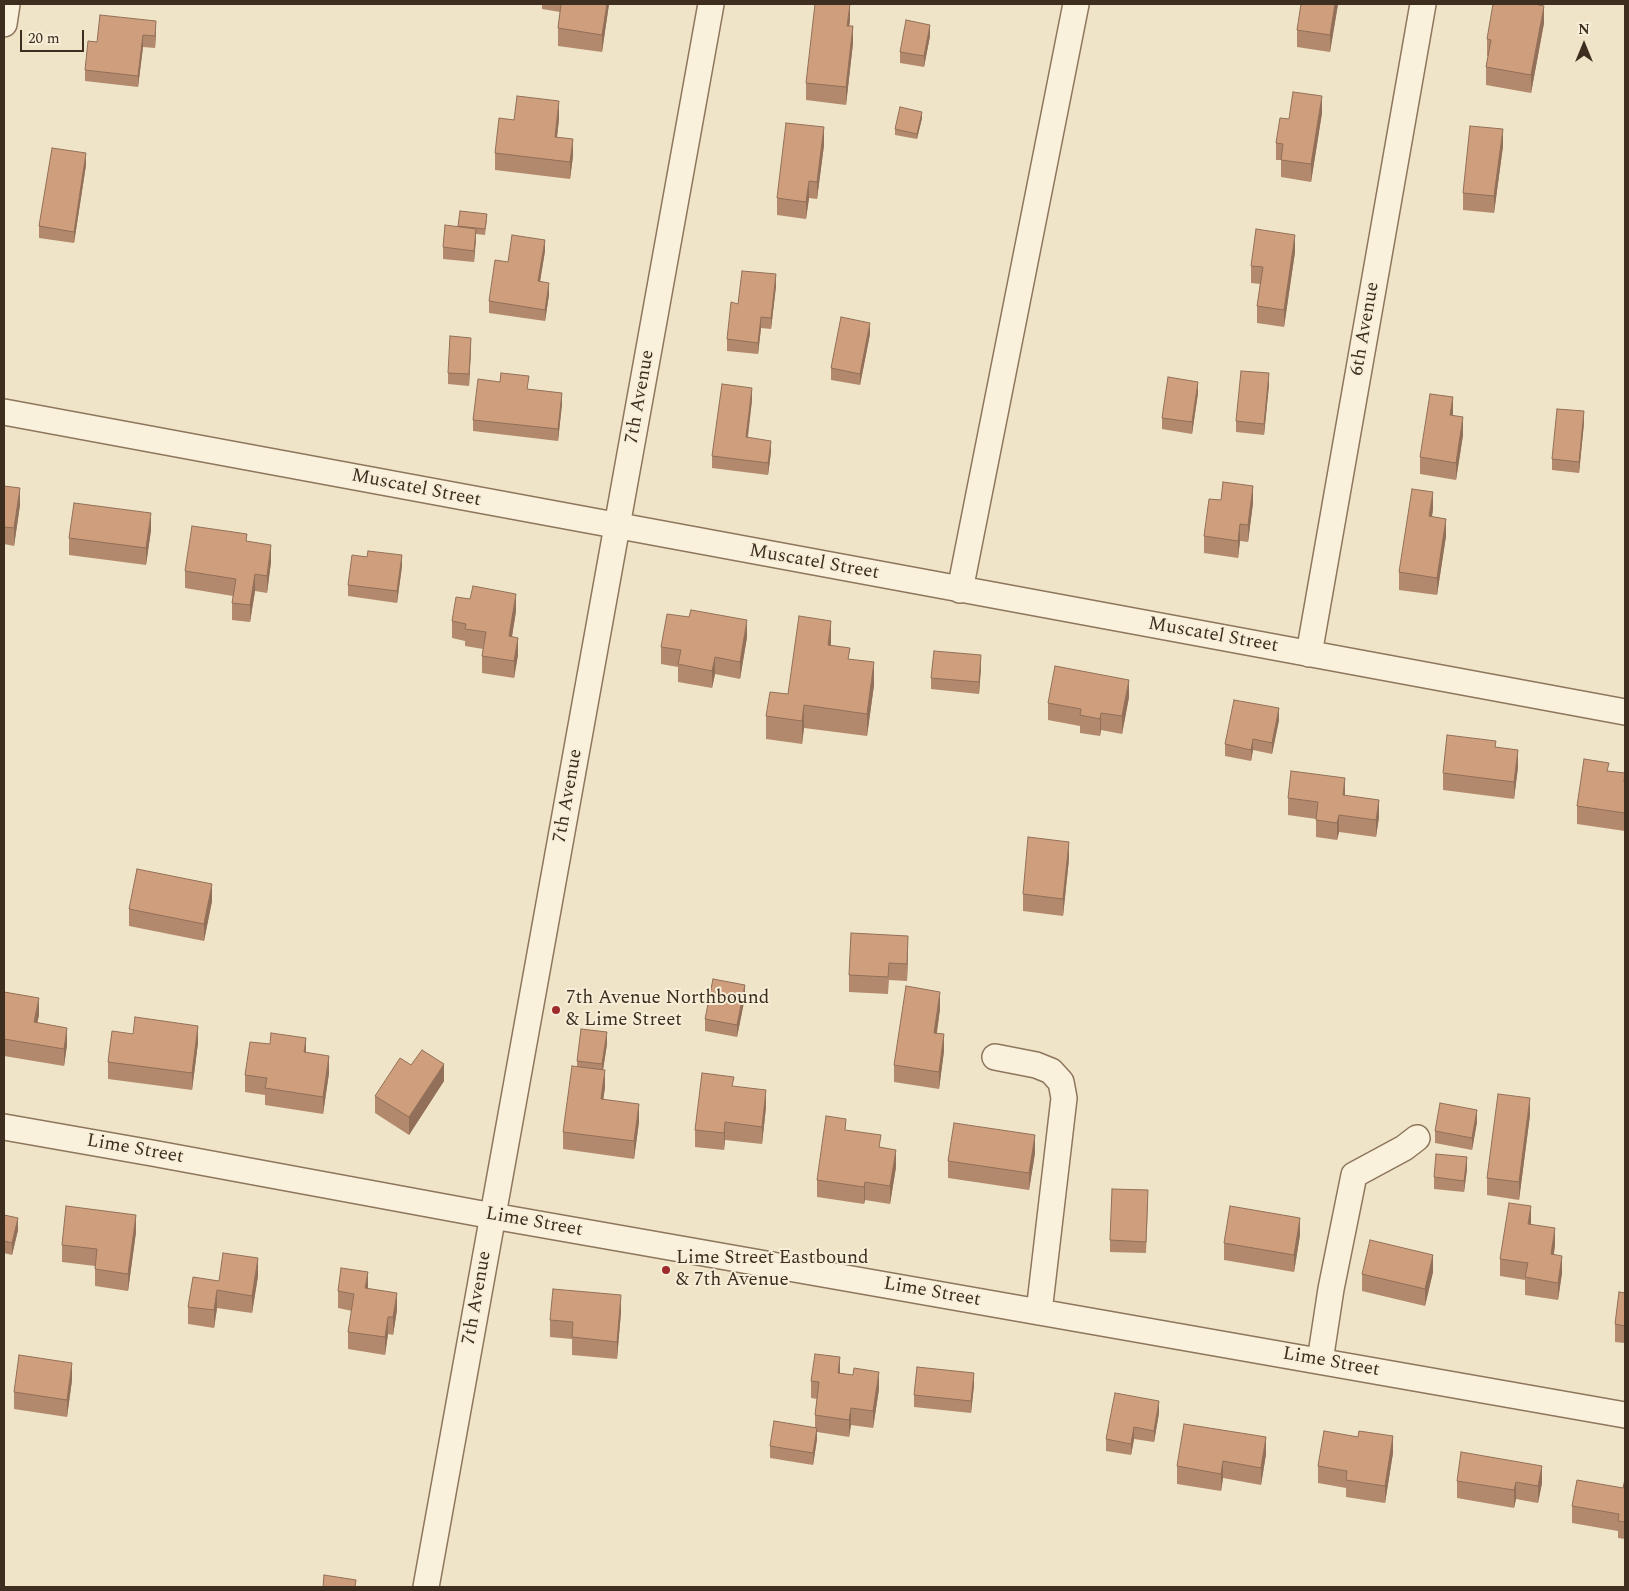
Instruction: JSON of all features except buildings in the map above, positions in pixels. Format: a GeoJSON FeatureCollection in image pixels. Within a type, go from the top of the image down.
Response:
{"type":"FeatureCollection","features":[{"type":"Feature","properties":{"kind":"street"},"geometry":{"type":"LineString","coordinates":[[4,24],[7,4]]}},
{"type":"Feature","properties":{"kind":"street","name":"7th Avenue"},"geometry":{"type":"LineString","coordinates":[[426,1587],[711,4]]}},
{"type":"Feature","properties":{"kind":"street"},"geometry":{"type":"LineString","coordinates":[[960,590],[1076,4]]}},
{"type":"Feature","properties":{"kind":"street","name":"6th Avenue"},"geometry":{"type":"LineString","coordinates":[[1309,654],[1423,4]]}},
{"type":"Feature","properties":{"kind":"street","name":"Muscatel Street"},"geometry":{"type":"LineString","coordinates":[[4,412],[1625,712]]}},
{"type":"Feature","properties":{"kind":"street"},"geometry":{"type":"LineString","coordinates":[[995,1057],[1036,1065],[1051,1071],[1061,1082],[1064,1098],[1038,1312]]}},
{"type":"Feature","properties":{"kind":"street","name":"Lime Street"},"geometry":{"type":"LineString","coordinates":[[4,1127],[152,1152],[493,1216],[1625,1415]]}},
{"type":"Feature","properties":{"kind":"street"},"geometry":{"type":"LineString","coordinates":[[1320,1361],[1331,1289],[1354,1175],[1404,1148],[1417,1138]]}},
{"type":"Feature","properties":{"kind":"place","name":"7th Avenue Northbound & Lime Street"},"geometry":{"type":"Point","coordinates":[556,1010]}},
{"type":"Feature","properties":{"kind":"place","name":"Lime Street Eastbound & 7th Avenue"},"geometry":{"type":"Point","coordinates":[666,1270]}}]}
